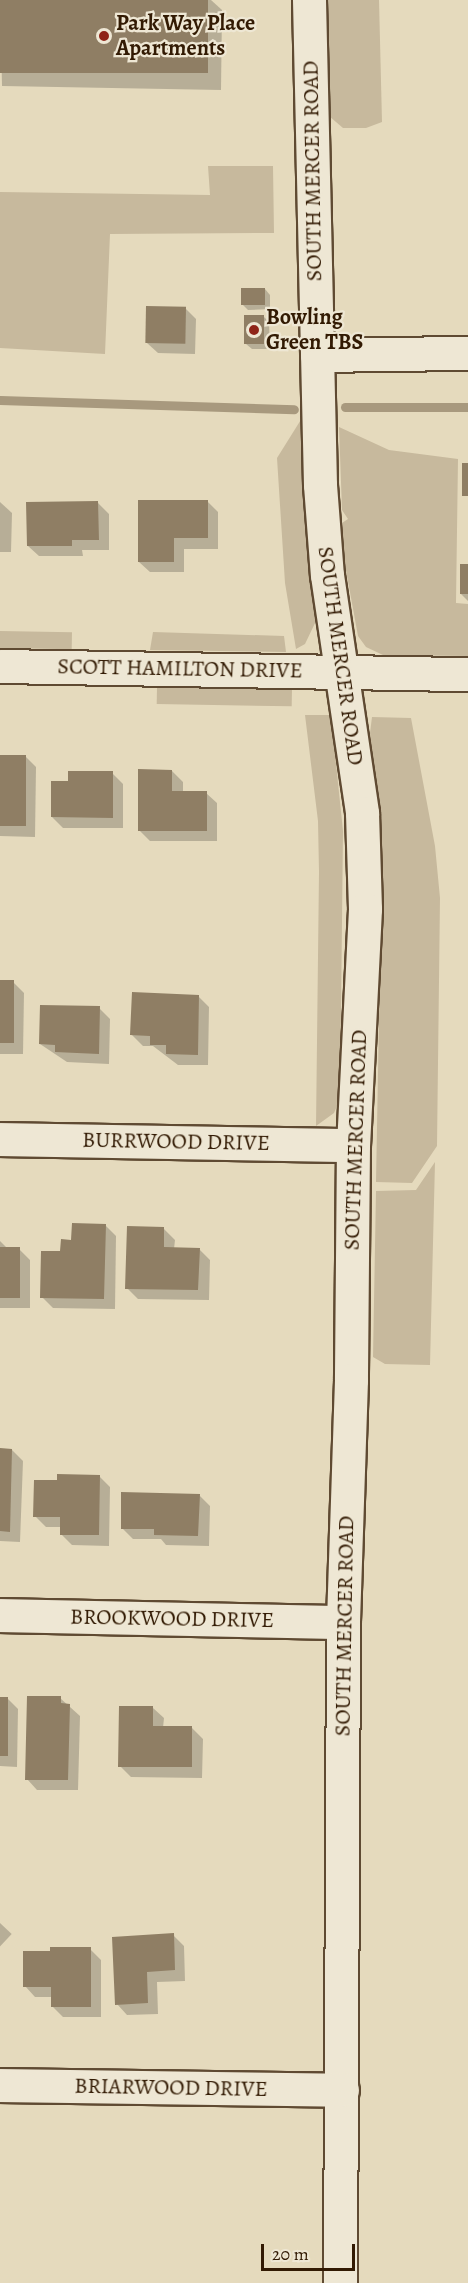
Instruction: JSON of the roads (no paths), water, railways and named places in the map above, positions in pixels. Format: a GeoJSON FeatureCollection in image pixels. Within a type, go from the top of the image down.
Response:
{"type":"FeatureCollection","features":[{"type":"Feature","properties":{"kind":"street","name":"SOUTH MERCER ROAD"},"geometry":{"type":"LineString","coordinates":[[309,0],[317,355],[326,564],[362,813],[365,909],[353,1145],[351,1380],[343,1622],[340,2283]]}},
{"type":"Feature","properties":{"kind":"street"},"geometry":{"type":"LineString","coordinates":[[317,355],[468,353]]}},
{"type":"Feature","properties":{"kind":"street","name":"SCOTT HAMILTON DRIVE"},"geometry":{"type":"LineString","coordinates":[[0,666],[468,674]]}},
{"type":"Feature","properties":{"kind":"street","name":"BURRWOOD DRIVE"},"geometry":{"type":"LineString","coordinates":[[0,1139],[353,1145]]}},
{"type":"Feature","properties":{"kind":"street","name":"BROOKWOOD DRIVE"},"geometry":{"type":"LineString","coordinates":[[0,1615],[343,1622]]}},
{"type":"Feature","properties":{"kind":"street","name":"BRIARWOOD DRIVE"},"geometry":{"type":"LineString","coordinates":[[0,2085],[342,2091]]}},
{"type":"Feature","properties":{"kind":"waterway"},"geometry":{"type":"LineString","coordinates":[[0,400],[294,409]]}},
{"type":"Feature","properties":{"kind":"waterway"},"geometry":{"type":"LineString","coordinates":[[345,407],[468,407]]}},
{"type":"Feature","properties":{"kind":"place","name":"Park Way Place Apartments"},"geometry":{"type":"Point","coordinates":[104,36]}},
{"type":"Feature","properties":{"kind":"place","name":"Bowling Green TBS"},"geometry":{"type":"Point","coordinates":[254,330]}}]}
